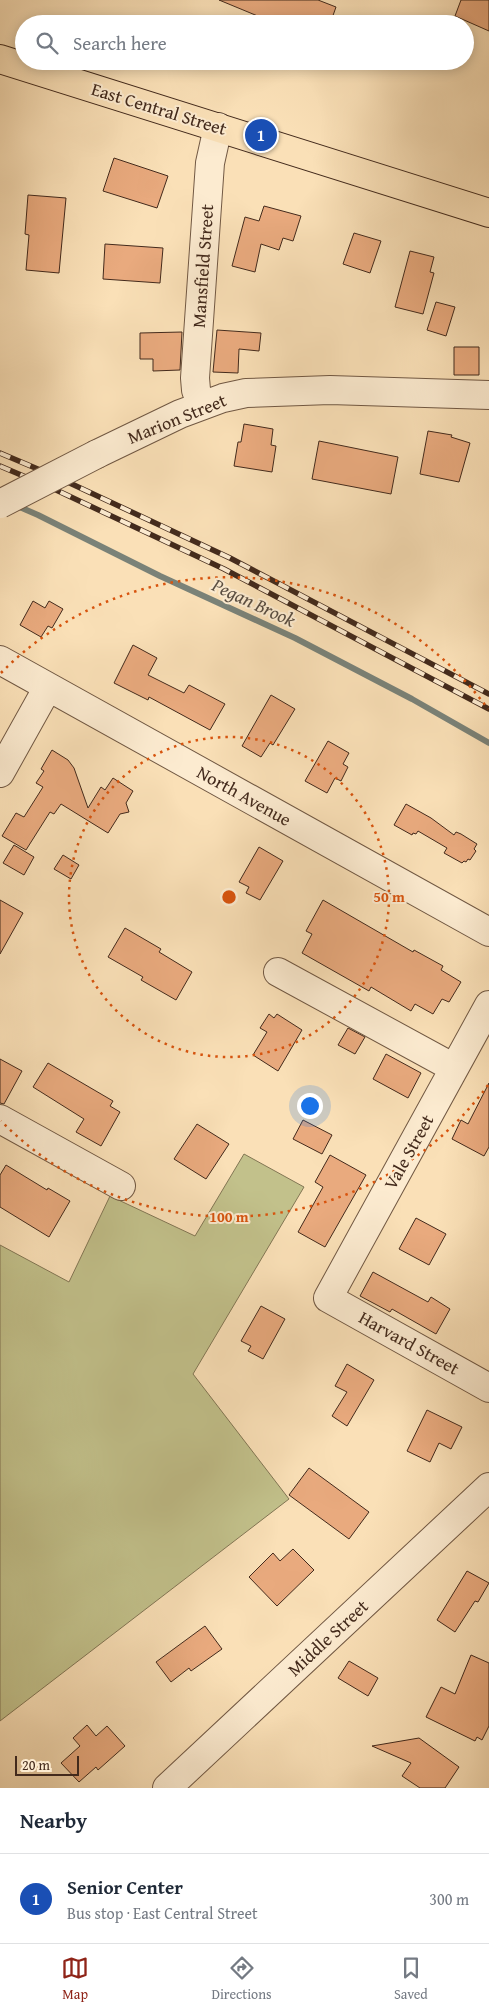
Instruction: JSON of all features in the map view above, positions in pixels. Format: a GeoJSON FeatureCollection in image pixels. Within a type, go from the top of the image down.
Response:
{"type":"FeatureCollection","features":[{"type":"Feature","properties":{"kind":"main road","name":"East Central Street"},"geometry":{"type":"LineString","coordinates":[[0,59],[15,64]]}},
{"type":"Feature","properties":{"kind":"main road","name":"East Central Street"},"geometry":{"type":"LineString","coordinates":[[35,70],[489,213]]}},
{"type":"Feature","properties":{"kind":"street","name":"Mansfield Street"},"geometry":{"type":"LineString","coordinates":[[201,405],[196,390],[195,378],[210,164],[218,128]]}},
{"type":"Feature","properties":{"kind":"street","name":"Marion Street"},"geometry":{"type":"LineString","coordinates":[[0,504],[160,423],[201,405],[223,398],[246,393],[299,390],[489,395]]}},
{"type":"Feature","properties":{"kind":"street","name":"North Avenue"},"geometry":{"type":"LineString","coordinates":[[0,660],[489,932]]}},
{"type":"Feature","properties":{"kind":"street"},"geometry":{"type":"LineString","coordinates":[[0,773],[48,687]]}},
{"type":"Feature","properties":{"kind":"street"},"geometry":{"type":"LineString","coordinates":[[278,972],[454,1068]]}},
{"type":"Feature","properties":{"kind":"street","name":"Vale Street"},"geometry":{"type":"LineString","coordinates":[[328,1298],[489,1005]]}},
{"type":"Feature","properties":{"kind":"street"},"geometry":{"type":"LineString","coordinates":[[0,1119],[121,1186]]}},
{"type":"Feature","properties":{"kind":"street","name":"Harvard Street"},"geometry":{"type":"LineString","coordinates":[[328,1298],[489,1388]]}},
{"type":"Feature","properties":{"kind":"street","name":"Middle Street"},"geometry":{"type":"LineString","coordinates":[[167,1788],[489,1487]]}},
{"type":"Feature","properties":{"kind":"shaded area"},"geometry":{"type":"Polygon","coordinates":[[[244,1154],[304,1187],[193,1374],[289,1499],[0,1721],[0,1245],[69,1282],[110,1196],[195,1236],[244,1154]]]}},
{"type":"Feature","properties":{"kind":"building"},"geometry":{"type":"Polygon","coordinates":[[[219,0],[318,0],[336,7],[333,15],[255,15],[219,0]]]}},
{"type":"Feature","properties":{"kind":"building"},"geometry":{"type":"Polygon","coordinates":[[[461,0],[489,0],[489,31],[474,24],[474,15],[455,15],[461,0]]]}},
{"type":"Feature","properties":{"kind":"building"},"geometry":{"type":"Polygon","coordinates":[[[114,158],[168,176],[157,208],[103,191],[114,158]]]}},
{"type":"Feature","properties":{"kind":"building"},"geometry":{"type":"Polygon","coordinates":[[[28,195],[66,198],[59,273],[26,270],[29,235],[25,234],[28,195]]]}},
{"type":"Feature","properties":{"kind":"building"},"geometry":{"type":"Polygon","coordinates":[[[264,206],[301,216],[293,241],[283,238],[279,250],[261,244],[255,272],[232,266],[245,217],[259,221],[264,206]]]}},
{"type":"Feature","properties":{"kind":"building"},"geometry":{"type":"Polygon","coordinates":[[[354,233],[381,241],[370,273],[343,264],[354,233]]]}},
{"type":"Feature","properties":{"kind":"building"},"geometry":{"type":"Polygon","coordinates":[[[105,244],[163,248],[160,283],[103,279],[105,244]]]}},
{"type":"Feature","properties":{"kind":"building"},"geometry":{"type":"Polygon","coordinates":[[[410,251],[434,257],[430,272],[434,273],[423,314],[395,307],[410,251]]]}},
{"type":"Feature","properties":{"kind":"building"},"geometry":{"type":"Polygon","coordinates":[[[436,302],[455,307],[446,336],[427,330],[436,302]]]}},
{"type":"Feature","properties":{"kind":"building"},"geometry":{"type":"Polygon","coordinates":[[[217,330],[261,333],[259,351],[239,349],[238,373],[213,372],[217,330]]]}},
{"type":"Feature","properties":{"kind":"building"},"geometry":{"type":"Polygon","coordinates":[[[182,332],[180,370],[153,371],[153,359],[140,359],[140,333],[182,332]]]}},
{"type":"Feature","properties":{"kind":"building"},"geometry":{"type":"Polygon","coordinates":[[[454,347],[479,347],[479,375],[454,375],[454,347]]]}},
{"type":"Feature","properties":{"kind":"building"},"geometry":{"type":"Polygon","coordinates":[[[244,424],[273,429],[271,445],[276,446],[272,472],[234,466],[238,442],[241,442],[244,424]]]}},
{"type":"Feature","properties":{"kind":"building"},"geometry":{"type":"Polygon","coordinates":[[[428,431],[452,435],[451,437],[470,443],[459,482],[420,474],[428,431]]]}},
{"type":"Feature","properties":{"kind":"building"},"geometry":{"type":"Polygon","coordinates":[[[319,441],[398,457],[391,494],[312,479],[319,441]]]}},
{"type":"Feature","properties":{"kind":"building"},"geometry":{"type":"Polygon","coordinates":[[[33,601],[45,608],[49,601],[63,609],[52,628],[48,626],[41,637],[20,625],[33,601]]]}},
{"type":"Feature","properties":{"kind":"building"},"geometry":{"type":"Polygon","coordinates":[[[133,645],[157,658],[148,675],[184,693],[189,685],[225,704],[210,730],[149,697],[148,700],[114,683],[133,645]]]}},
{"type":"Feature","properties":{"kind":"building"},"geometry":{"type":"Polygon","coordinates":[[[271,695],[295,709],[273,745],[270,743],[261,757],[242,746],[271,695]]]}},
{"type":"Feature","properties":{"kind":"building"},"geometry":{"type":"Polygon","coordinates":[[[328,741],[349,753],[343,764],[348,767],[341,781],[335,778],[327,793],[305,781],[328,741]]]}},
{"type":"Feature","properties":{"kind":"building"},"geometry":{"type":"Polygon","coordinates":[[[52,750],[68,760],[74,768],[88,808],[101,787],[105,790],[113,778],[133,791],[126,803],[129,812],[120,814],[108,833],[61,804],[54,814],[50,812],[26,850],[2,836],[16,813],[24,817],[43,787],[36,783],[44,771],[41,769],[52,750]]]}},
{"type":"Feature","properties":{"kind":"building"},"geometry":{"type":"Polygon","coordinates":[[[406,804],[431,818],[454,835],[456,832],[477,844],[474,849],[476,851],[470,860],[468,859],[462,863],[444,853],[447,848],[418,831],[412,835],[394,825],[406,804]]]}},
{"type":"Feature","properties":{"kind":"building"},"geometry":{"type":"Polygon","coordinates":[[[14,845],[34,857],[24,875],[3,863],[14,845]]]}},
{"type":"Feature","properties":{"kind":"building"},"geometry":{"type":"Polygon","coordinates":[[[259,847],[283,861],[260,900],[246,893],[249,887],[239,882],[259,847]]]}},
{"type":"Feature","properties":{"kind":"building"},"geometry":{"type":"Polygon","coordinates":[[[63,855],[79,865],[71,879],[54,869],[63,855]]]}},
{"type":"Feature","properties":{"kind":"building"},"geometry":{"type":"Polygon","coordinates":[[[0,900],[23,913],[0,954],[0,900]]]}},
{"type":"Feature","properties":{"kind":"building"},"geometry":{"type":"Polygon","coordinates":[[[323,900],[413,952],[414,950],[443,966],[441,970],[461,982],[449,1002],[442,999],[433,1014],[415,1004],[411,1011],[371,987],[369,991],[302,953],[312,934],[306,931],[323,900]]]}},
{"type":"Feature","properties":{"kind":"building"},"geometry":{"type":"Polygon","coordinates":[[[125,928],[161,949],[159,952],[192,972],[176,1000],[141,980],[143,977],[108,957],[125,928]]]}},
{"type":"Feature","properties":{"kind":"building"},"geometry":{"type":"Polygon","coordinates":[[[269,1014],[274,1018],[277,1014],[302,1030],[278,1071],[253,1055],[267,1032],[260,1028],[269,1014]]]}},
{"type":"Feature","properties":{"kind":"building"},"geometry":{"type":"Polygon","coordinates":[[[348,1028],[365,1037],[355,1054],[338,1045],[348,1028]]]}},
{"type":"Feature","properties":{"kind":"building"},"geometry":{"type":"Polygon","coordinates":[[[386,1054],[421,1073],[408,1098],[373,1079],[386,1054]]]}},
{"type":"Feature","properties":{"kind":"building"},"geometry":{"type":"Polygon","coordinates":[[[0,1059],[22,1071],[4,1104],[0,1103],[0,1059]]]}},
{"type":"Feature","properties":{"kind":"building"},"geometry":{"type":"Polygon","coordinates":[[[48,1063],[113,1101],[110,1106],[120,1112],[101,1146],[76,1132],[84,1119],[33,1087],[48,1063]]]}},
{"type":"Feature","properties":{"kind":"building"},"geometry":{"type":"Polygon","coordinates":[[[489,1083],[489,1147],[484,1156],[452,1139],[461,1120],[468,1124],[489,1083]]]}},
{"type":"Feature","properties":{"kind":"building"},"geometry":{"type":"Polygon","coordinates":[[[303,1120],[332,1135],[322,1154],[293,1139],[303,1120]]]}},
{"type":"Feature","properties":{"kind":"building"},"geometry":{"type":"Polygon","coordinates":[[[197,1124],[229,1144],[206,1179],[174,1159],[197,1124]]]}},
{"type":"Feature","properties":{"kind":"building"},"geometry":{"type":"Polygon","coordinates":[[[330,1155],[366,1175],[325,1247],[298,1232],[323,1187],[315,1182],[330,1155]]]}},
{"type":"Feature","properties":{"kind":"building"},"geometry":{"type":"Polygon","coordinates":[[[6,1165],[47,1190],[48,1188],[70,1201],[49,1237],[0,1207],[0,1175],[6,1165]]]}},
{"type":"Feature","properties":{"kind":"building"},"geometry":{"type":"Polygon","coordinates":[[[416,1218],[446,1234],[429,1265],[399,1249],[416,1218]]]}},
{"type":"Feature","properties":{"kind":"building"},"geometry":{"type":"Polygon","coordinates":[[[373,1272],[428,1302],[431,1297],[450,1309],[436,1334],[392,1309],[390,1312],[360,1296],[373,1272]]]}},
{"type":"Feature","properties":{"kind":"building"},"geometry":{"type":"Polygon","coordinates":[[[261,1306],[285,1319],[263,1359],[248,1351],[251,1346],[241,1341],[261,1306]]]}},
{"type":"Feature","properties":{"kind":"building"},"geometry":{"type":"Polygon","coordinates":[[[347,1364],[374,1380],[347,1426],[332,1416],[347,1392],[335,1386],[347,1364]]]}},
{"type":"Feature","properties":{"kind":"building"},"geometry":{"type":"Polygon","coordinates":[[[427,1410],[462,1427],[451,1449],[439,1443],[430,1462],[407,1451],[427,1410]]]}},
{"type":"Feature","properties":{"kind":"building"},"geometry":{"type":"Polygon","coordinates":[[[309,1468],[369,1512],[349,1539],[289,1495],[309,1468]]]}},
{"type":"Feature","properties":{"kind":"building"},"geometry":{"type":"Polygon","coordinates":[[[293,1549],[314,1570],[277,1606],[249,1577],[273,1553],[280,1561],[293,1549]]]}},
{"type":"Feature","properties":{"kind":"building"},"geometry":{"type":"Polygon","coordinates":[[[467,1571],[489,1583],[478,1602],[475,1601],[455,1632],[437,1620],[467,1571]]]}},
{"type":"Feature","properties":{"kind":"building"},"geometry":{"type":"Polygon","coordinates":[[[205,1626],[222,1649],[191,1671],[189,1668],[171,1682],[156,1662],[205,1626]]]}},
{"type":"Feature","properties":{"kind":"building"},"geometry":{"type":"Polygon","coordinates":[[[471,1655],[489,1663],[489,1726],[482,1740],[477,1737],[475,1741],[426,1717],[441,1687],[455,1694],[471,1655]]]}},
{"type":"Feature","properties":{"kind":"building"},"geometry":{"type":"Polygon","coordinates":[[[349,1661],[378,1678],[368,1696],[338,1678],[349,1661]]]}},
{"type":"Feature","properties":{"kind":"building"},"geometry":{"type":"Polygon","coordinates":[[[87,1725],[96,1736],[107,1726],[125,1746],[98,1770],[96,1767],[79,1782],[61,1763],[80,1746],[73,1738],[87,1725]]]}},
{"type":"Feature","properties":{"kind":"building"},"geometry":{"type":"Polygon","coordinates":[[[419,1738],[459,1767],[445,1788],[420,1788],[402,1776],[411,1763],[372,1746],[419,1738]]]}},
{"type":"Feature","properties":{"kind":"waterway","name":"Pegan Brook"},"geometry":{"type":"LineString","coordinates":[[15,505],[160,576],[295,638],[412,699],[489,743]]}},
{"type":"Feature","properties":{"kind":"railway"},"geometry":{"type":"LineString","coordinates":[[0,453],[59,478],[230,558],[489,694]]}},
{"type":"Feature","properties":{"kind":"railway"},"geometry":{"type":"LineString","coordinates":[[0,466],[54,489],[224,569],[489,709]]}},
{"type":"Feature","properties":{"kind":"place","name":"Senior Center"},"geometry":{"type":"Point","coordinates":[261,135]}}]}
